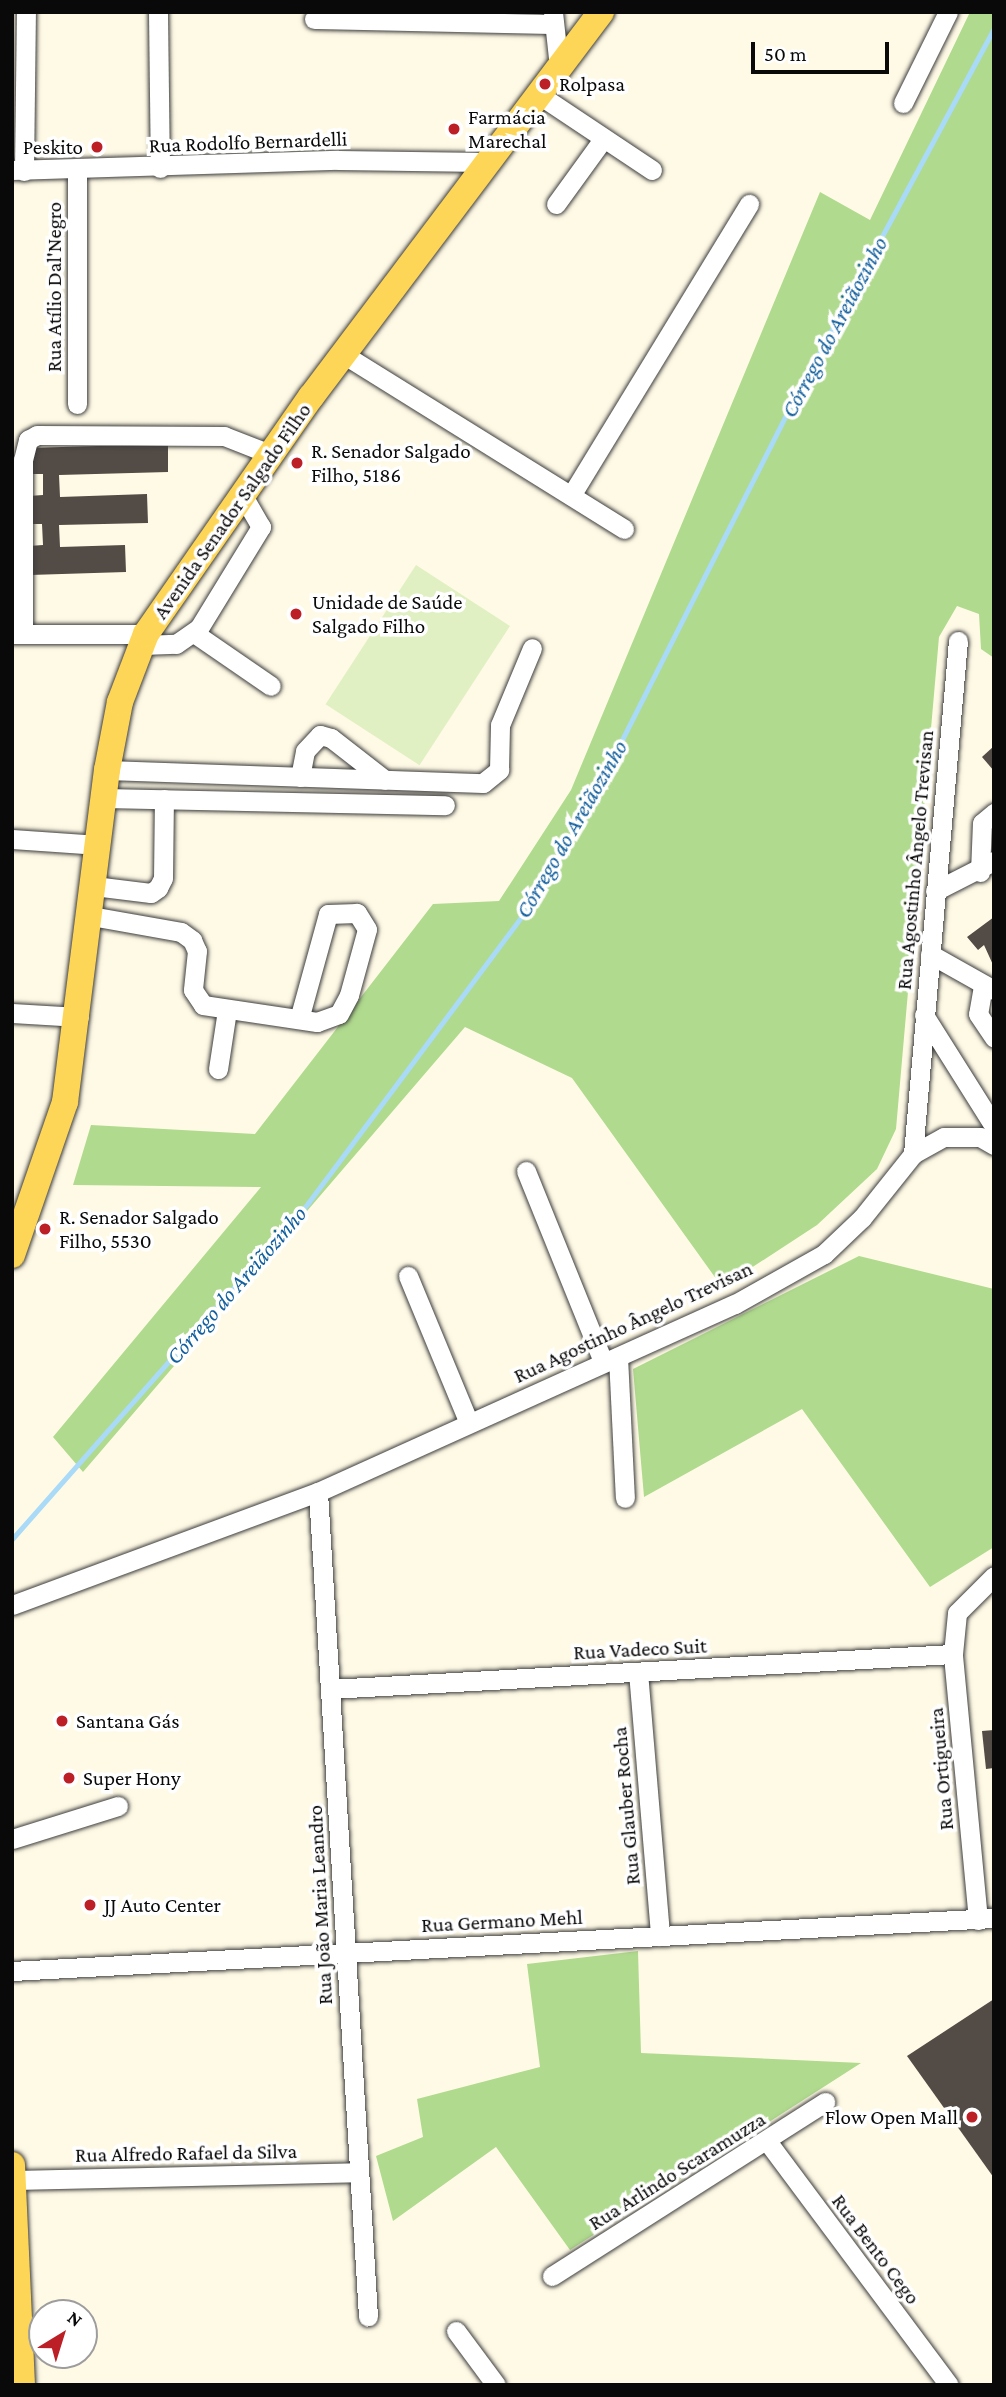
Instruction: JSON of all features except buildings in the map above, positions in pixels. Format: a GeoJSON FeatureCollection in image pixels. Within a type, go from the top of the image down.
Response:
{"type":"FeatureCollection","features":[{"type":"Feature","properties":{"kind":"main road","name":"Avenida Senador Salgado Filho"},"geometry":{"type":"LineString","coordinates":[[12,1255],[65,1102],[79,1017],[107,770],[120,702],[144,640],[241,493],[485,162],[601,12]]}},
{"type":"Feature","properties":{"kind":"main road"},"geometry":{"type":"LineString","coordinates":[[12,2165],[15,2314],[22,2385]]}},
{"type":"Feature","properties":{"kind":"street"},"geometry":{"type":"LineString","coordinates":[[18,171],[26,12]]}},
{"type":"Feature","properties":{"kind":"street"},"geometry":{"type":"LineString","coordinates":[[158,12],[160,168]]}},
{"type":"Feature","properties":{"kind":"street"},"geometry":{"type":"LineString","coordinates":[[903,103],[948,12]]}},
{"type":"Feature","properties":{"kind":"street"},"geometry":{"type":"LineString","coordinates":[[314,19],[553,18],[559,67]]}},
{"type":"Feature","properties":{"kind":"street"},"geometry":{"type":"LineString","coordinates":[[538,94],[652,170]]}},
{"type":"Feature","properties":{"kind":"street"},"geometry":{"type":"LineString","coordinates":[[556,204],[603,139]]}},
{"type":"Feature","properties":{"kind":"street","name":"Rua Rodolfo Bernardelli"},"geometry":{"type":"LineString","coordinates":[[18,171],[338,160],[485,162]]}},
{"type":"Feature","properties":{"kind":"street","name":"Rua Atílio Dal'Negro"},"geometry":{"type":"LineString","coordinates":[[77,170],[77,404]]}},
{"type":"Feature","properties":{"kind":"street"},"geometry":{"type":"LineString","coordinates":[[572,494],[749,204]]}},
{"type":"Feature","properties":{"kind":"street"},"geometry":{"type":"LineString","coordinates":[[344,354],[572,494],[624,529]]}},
{"type":"Feature","properties":{"kind":"street"},"geometry":{"type":"LineString","coordinates":[[241,493],[258,517],[258,537],[194,633],[176,644],[18,634],[23,460],[28,440],[37,435],[224,436],[270,454]]}},
{"type":"Feature","properties":{"kind":"street"},"geometry":{"type":"LineString","coordinates":[[194,633],[271,686]]}},
{"type":"Feature","properties":{"kind":"street","name":"Rua Agostinho Ângelo Trevisan"},"geometry":{"type":"LineString","coordinates":[[12,1605],[318,1492],[735,1304],[824,1254],[870,1209],[913,1154],[958,641]]}},
{"type":"Feature","properties":{"kind":"street"},"geometry":{"type":"LineString","coordinates":[[107,770],[483,783],[494,779],[505,707],[532,648]]}},
{"type":"Feature","properties":{"kind":"street"},"geometry":{"type":"LineString","coordinates":[[300,777],[305,751],[320,735],[331,738],[385,780]]}},
{"type":"Feature","properties":{"kind":"street"},"geometry":{"type":"LineString","coordinates":[[104,798],[445,805]]}},
{"type":"Feature","properties":{"kind":"street"},"geometry":{"type":"LineString","coordinates":[[94,886],[151,893],[158,888],[163,878],[164,799]]}},
{"type":"Feature","properties":{"kind":"street"},"geometry":{"type":"LineString","coordinates":[[935,891],[987,867],[982,823],[994,813]]}},
{"type":"Feature","properties":{"kind":"street"},"geometry":{"type":"LineString","coordinates":[[12,839],[99,845]]}},
{"type":"Feature","properties":{"kind":"street"},"geometry":{"type":"LineString","coordinates":[[91,916],[181,932],[192,940],[197,951],[196,999],[226,1010],[299,1019],[328,1021],[339,1014],[367,929],[357,913],[328,914],[299,1019]]}},
{"type":"Feature","properties":{"kind":"street"},"geometry":{"type":"LineString","coordinates":[[930,954],[988,988],[978,1014],[994,1038]]}},
{"type":"Feature","properties":{"kind":"street"},"geometry":{"type":"LineString","coordinates":[[218,1069],[226,1010]]}},
{"type":"Feature","properties":{"kind":"street"},"geometry":{"type":"LineString","coordinates":[[12,1013],[79,1017]]}},
{"type":"Feature","properties":{"kind":"street"},"geometry":{"type":"LineString","coordinates":[[924,1015],[994,1126]]}},
{"type":"Feature","properties":{"kind":"street"},"geometry":{"type":"LineString","coordinates":[[913,1154],[944,1137],[980,1137],[994,1144]]}},
{"type":"Feature","properties":{"kind":"street"},"geometry":{"type":"LineString","coordinates":[[526,1171],[611,1359],[625,1498]]}},
{"type":"Feature","properties":{"kind":"street"},"geometry":{"type":"LineString","coordinates":[[408,1276],[468,1423]]}},
{"type":"Feature","properties":{"kind":"street","name":"Rua João Maria Leandro"},"geometry":{"type":"LineString","coordinates":[[318,1492],[368,2316]]}},
{"type":"Feature","properties":{"kind":"street","name":"Rua Ortigueira"},"geometry":{"type":"LineString","coordinates":[[986,1919],[953,1654],[957,1613],[994,1576]]}},
{"type":"Feature","properties":{"kind":"street","name":"Rua Vadeco Suit"},"geometry":{"type":"LineString","coordinates":[[330,1689],[953,1654]]}},
{"type":"Feature","properties":{"kind":"street","name":"Rua Glauber Rocha"},"geometry":{"type":"LineString","coordinates":[[638,1672],[660,1936]]}},
{"type":"Feature","properties":{"kind":"street"},"geometry":{"type":"LineString","coordinates":[[12,1839],[118,1805]]}},
{"type":"Feature","properties":{"kind":"street","name":"Rua Germano Mehl"},"geometry":{"type":"LineString","coordinates":[[12,1971],[346,1951],[986,1919]]}},
{"type":"Feature","properties":{"kind":"street","name":"Rua Arlindo Scaramuzza"},"geometry":{"type":"LineString","coordinates":[[552,2276],[825,2102]]}},
{"type":"Feature","properties":{"kind":"street","name":"Rua Bento Cego"},"geometry":{"type":"LineString","coordinates":[[767,2141],[949,2385]]}},
{"type":"Feature","properties":{"kind":"street","name":"Rua Alfredo Rafael da Silva"},"geometry":{"type":"LineString","coordinates":[[13,2180],[359,2172]]}},
{"type":"Feature","properties":{"kind":"street"},"geometry":{"type":"LineString","coordinates":[[456,2331],[496,2385]]}},
{"type":"Feature","properties":{"kind":"green space"},"geometry":{"type":"Polygon","coordinates":[[[970,12],[994,12],[994,658],[981,649],[979,614],[957,606],[939,637],[896,1129],[877,1169],[817,1225],[722,1287],[572,1078],[465,1027],[83,1472],[53,1437],[261,1187],[73,1185],[91,1125],[255,1134],[433,904],[499,901],[571,790],[820,192],[870,220],[970,12]]]}},
{"type":"Feature","properties":{"kind":"green space"},"geometry":{"type":"Polygon","coordinates":[[[416,565],[510,626],[420,765],[326,704],[416,565]]]}},
{"type":"Feature","properties":{"kind":"green space"},"geometry":{"type":"Polygon","coordinates":[[[859,1256],[994,1289],[994,1547],[930,1587],[802,1409],[644,1497],[633,1369],[859,1256]]]}},
{"type":"Feature","properties":{"kind":"green space"},"geometry":{"type":"Polygon","coordinates":[[[638,1951],[641,2053],[861,2063],[570,2250],[496,2147],[393,2221],[376,2156],[423,2137],[417,2099],[540,2067],[527,1964],[638,1951]]]}},
{"type":"Feature","properties":{"kind":"waterway","name":"Córrego do Areiãozinho"},"geometry":{"type":"LineString","coordinates":[[12,1539],[308,1203],[533,901],[591,801],[797,394],[994,28]]}},
{"type":"Feature","properties":{"kind":"place","name":"Rolpasa"},"geometry":{"type":"Point","coordinates":[545,84]}},
{"type":"Feature","properties":{"kind":"place","name":"Farmácia Marechal"},"geometry":{"type":"Point","coordinates":[454,129]}},
{"type":"Feature","properties":{"kind":"place","name":"Peskito"},"geometry":{"type":"Point","coordinates":[97,147]}},
{"type":"Feature","properties":{"kind":"place","name":"R. Senador Salgado Filho, 5186"},"geometry":{"type":"Point","coordinates":[297,463]}},
{"type":"Feature","properties":{"kind":"place","name":"Unidade de Saúde Salgado Filho"},"geometry":{"type":"Point","coordinates":[296,614]}},
{"type":"Feature","properties":{"kind":"place","name":"R. Senador Salgado Filho, 5530"},"geometry":{"type":"Point","coordinates":[45,1229]}},
{"type":"Feature","properties":{"kind":"place","name":"Santana Gás"},"geometry":{"type":"Point","coordinates":[62,1721]}},
{"type":"Feature","properties":{"kind":"place","name":"Super Hony"},"geometry":{"type":"Point","coordinates":[69,1778]}},
{"type":"Feature","properties":{"kind":"place","name":"JJ Auto Center"},"geometry":{"type":"Point","coordinates":[90,1905]}},
{"type":"Feature","properties":{"kind":"place","name":"Flow Open Mall"},"geometry":{"type":"Point","coordinates":[972,2117]}}]}
